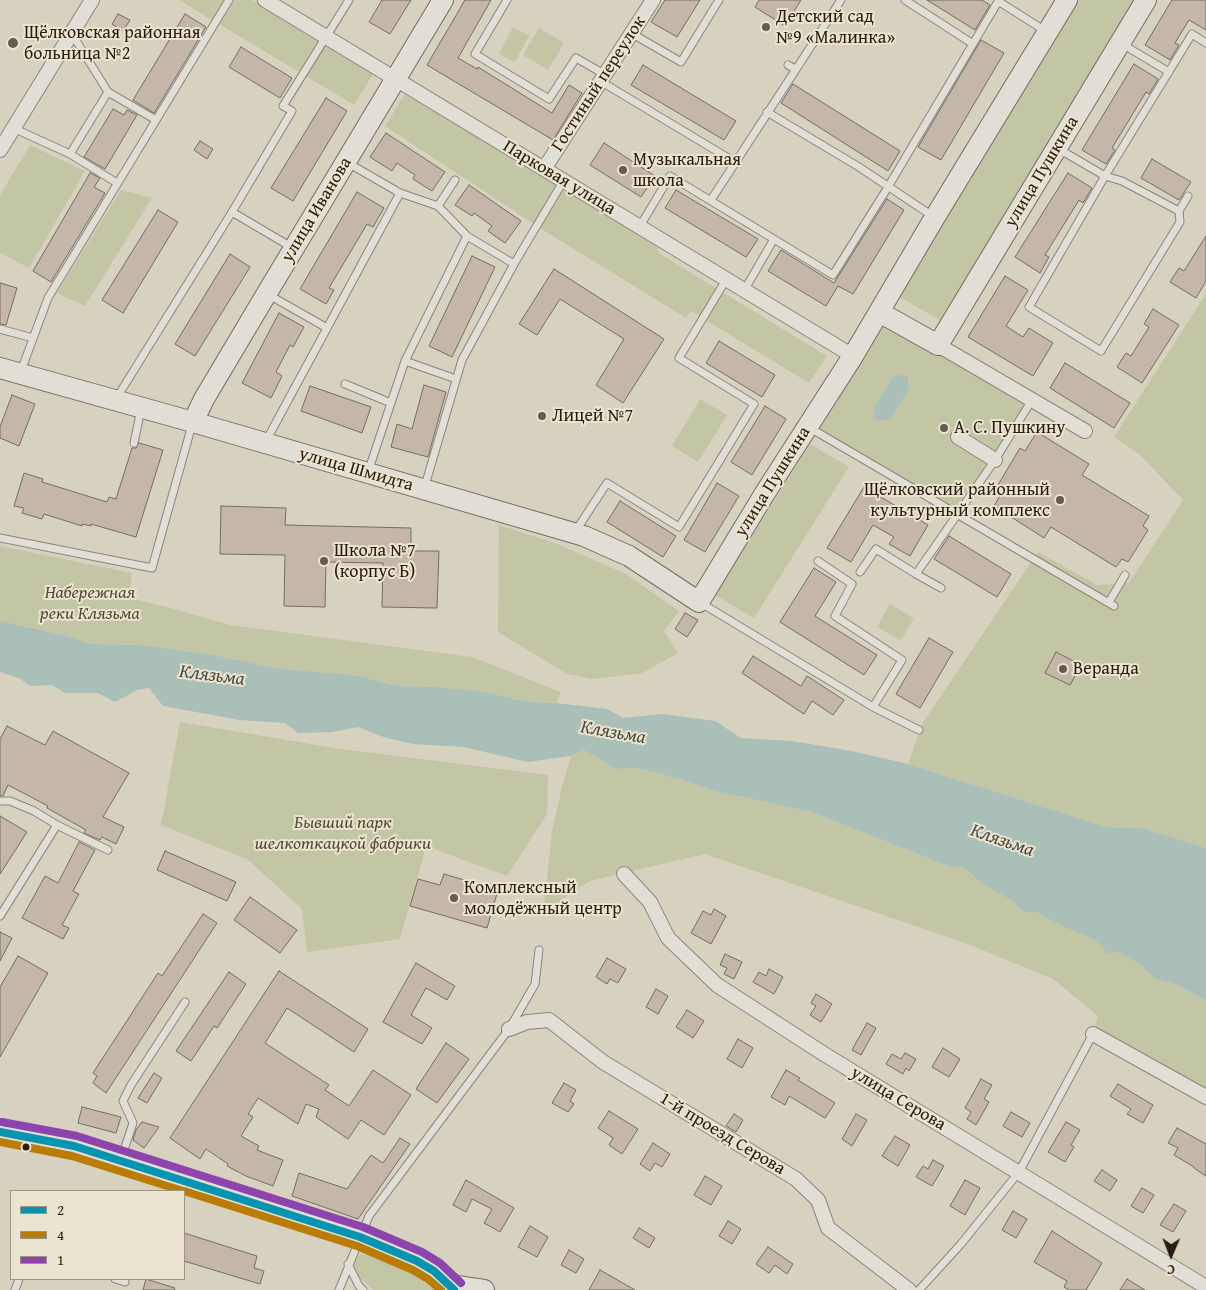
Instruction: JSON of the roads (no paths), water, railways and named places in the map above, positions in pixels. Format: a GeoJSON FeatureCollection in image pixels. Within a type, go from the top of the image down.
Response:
{"type":"FeatureCollection","features":[{"type":"Feature","properties":{"kind":"street"},"geometry":{"type":"LineString","coordinates":[[0,150],[92,0]]}},
{"type":"Feature","properties":{"kind":"street","name":"Парковая улица"},"geometry":{"type":"LineString","coordinates":[[265,0],[853,356]]}},
{"type":"Feature","properties":{"kind":"street","name":"улица Иванова"},"geometry":{"type":"LineString","coordinates":[[192,422],[204,398],[443,0]]}},
{"type":"Feature","properties":{"kind":"street","name":"Гостиный переулок"},"geometry":{"type":"LineString","coordinates":[[544,169],[653,0]]}},
{"type":"Feature","properties":{"kind":"street","name":"улица Пушкина"},"geometry":{"type":"LineString","coordinates":[[699,602],[853,356],[934,217],[1067,0]]}},
{"type":"Feature","properties":{"kind":"street","name":"улица Пушкина"},"geometry":{"type":"LineString","coordinates":[[938,345],[1146,0]]}},
{"type":"Feature","properties":{"kind":"street"},"geometry":{"type":"LineString","coordinates":[[883,304],[938,345],[1085,431]]}},
{"type":"Feature","properties":{"kind":"street","name":"улица Шмидта"},"geometry":{"type":"LineString","coordinates":[[5,371],[116,400],[575,533],[629,556],[699,602]]}},
{"type":"Feature","properties":{"kind":"street"},"geometry":{"type":"LineString","coordinates":[[958,437],[996,460]]}},
{"type":"Feature","properties":{"kind":"street","name":"улица Серова"},"geometry":{"type":"LineString","coordinates":[[624,874],[650,902],[668,938],[717,985],[824,1054],[1206,1287]]}},
{"type":"Feature","properties":{"kind":"street","name":"1-й проезд Серова"},"geometry":{"type":"LineString","coordinates":[[509,1029],[527,1022],[549,1020],[603,1062],[796,1179],[818,1200],[828,1228],[909,1290]]}},
{"type":"Feature","properties":{"kind":"street"},"geometry":{"type":"LineString","coordinates":[[1093,1034],[1206,1097]]}},
{"type":"Feature","properties":{"kind":"street"},"geometry":{"type":"LineString","coordinates":[[0,1132],[54,1141],[360,1237],[417,1261],[434,1271],[452,1288],[484,1290]]}},
{"type":"Feature","properties":{"kind":"lane"},"geometry":{"type":"LineString","coordinates":[[5,371],[33,338],[48,298],[229,0]]}},
{"type":"Feature","properties":{"kind":"lane"},"geometry":{"type":"LineString","coordinates":[[116,400],[292,111],[283,106],[349,0]]}},
{"type":"Feature","properties":{"kind":"lane"},"geometry":{"type":"LineString","coordinates":[[507,0],[475,54],[549,100],[576,58],[602,78],[735,162]]}},
{"type":"Feature","properties":{"kind":"lane"},"geometry":{"type":"LineString","coordinates":[[631,33],[681,62],[719,0]]}},
{"type":"Feature","properties":{"kind":"lane"},"geometry":{"type":"LineString","coordinates":[[711,200],[841,0]]}},
{"type":"Feature","properties":{"kind":"lane"},"geometry":{"type":"LineString","coordinates":[[905,0],[973,44]]}},
{"type":"Feature","properties":{"kind":"lane"},"geometry":{"type":"LineString","coordinates":[[640,226],[670,176],[834,275],[999,1],[1047,32]]}},
{"type":"Feature","properties":{"kind":"lane"},"geometry":{"type":"LineString","coordinates":[[72,34],[108,92],[156,120]]}},
{"type":"Feature","properties":{"kind":"lane"},"geometry":{"type":"LineString","coordinates":[[1188,196],[1179,211],[1180,222],[1102,351],[1028,307],[1192,34],[1206,42]]}},
{"type":"Feature","properties":{"kind":"lane"},"geometry":{"type":"LineString","coordinates":[[1120,42],[1169,72]]}},
{"type":"Feature","properties":{"kind":"lane"},"geometry":{"type":"LineString","coordinates":[[788,65],[795,69]]}},
{"type":"Feature","properties":{"kind":"lane"},"geometry":{"type":"LineString","coordinates":[[70,154],[108,92]]}},
{"type":"Feature","properties":{"kind":"lane"},"geometry":{"type":"LineString","coordinates":[[767,112],[859,167],[934,217]]}},
{"type":"Feature","properties":{"kind":"lane"},"geometry":{"type":"LineString","coordinates":[[13,128],[70,154],[117,184]]}},
{"type":"Feature","properties":{"kind":"lane"},"geometry":{"type":"LineString","coordinates":[[1057,148],[1105,176],[1122,181],[1179,211]]}},
{"type":"Feature","properties":{"kind":"lane"},"geometry":{"type":"LineString","coordinates":[[346,162],[400,193],[438,206],[467,236],[514,264]]}},
{"type":"Feature","properties":{"kind":"lane"},"geometry":{"type":"LineString","coordinates":[[438,206],[455,180]]}},
{"type":"Feature","properties":{"kind":"lane"},"geometry":{"type":"LineString","coordinates":[[424,489],[462,360],[514,264],[564,180]]}},
{"type":"Feature","properties":{"kind":"lane"},"geometry":{"type":"LineString","coordinates":[[265,444],[400,193]]}},
{"type":"Feature","properties":{"kind":"lane"},"geometry":{"type":"LineString","coordinates":[[232,212],[294,248]]}},
{"type":"Feature","properties":{"kind":"lane"},"geometry":{"type":"LineString","coordinates":[[367,473],[405,361],[467,236]]}},
{"type":"Feature","properties":{"kind":"lane"},"geometry":{"type":"LineString","coordinates":[[745,289],[774,239]]}},
{"type":"Feature","properties":{"kind":"lane"},"geometry":{"type":"LineString","coordinates":[[575,533],[607,483],[679,527],[754,404],[679,358],[727,278]]}},
{"type":"Feature","properties":{"kind":"lane"},"geometry":{"type":"LineString","coordinates":[[267,293],[328,328]]}},
{"type":"Feature","properties":{"kind":"lane"},"geometry":{"type":"LineString","coordinates":[[0,329],[33,338]]}},
{"type":"Feature","properties":{"kind":"lane"},"geometry":{"type":"LineString","coordinates":[[405,361],[456,379]]}},
{"type":"Feature","properties":{"kind":"lane"},"geometry":{"type":"LineString","coordinates":[[345,384],[391,403]]}},
{"type":"Feature","properties":{"kind":"lane"},"geometry":{"type":"LineString","coordinates":[[916,574],[996,460],[1032,400]]}},
{"type":"Feature","properties":{"kind":"lane"},"geometry":{"type":"LineString","coordinates":[[134,443],[142,408]]}},
{"type":"Feature","properties":{"kind":"lane"},"geometry":{"type":"LineString","coordinates":[[0,538],[152,568],[192,422]]}},
{"type":"Feature","properties":{"kind":"lane"},"geometry":{"type":"LineString","coordinates":[[808,426],[1111,604],[1125,575]]}},
{"type":"Feature","properties":{"kind":"lane"},"geometry":{"type":"LineString","coordinates":[[860,572],[876,549],[941,588]]}},
{"type":"Feature","properties":{"kind":"lane"},"geometry":{"type":"LineString","coordinates":[[818,561],[852,584],[835,616],[902,660],[873,707]]}},
{"type":"Feature","properties":{"kind":"lane"},"geometry":{"type":"LineString","coordinates":[[699,602],[873,707],[919,730]]}},
{"type":"Feature","properties":{"kind":"lane"},"geometry":{"type":"LineString","coordinates":[[0,801],[10,801],[34,811],[57,826],[108,850]]}},
{"type":"Feature","properties":{"kind":"lane"},"geometry":{"type":"LineString","coordinates":[[0,916],[57,826]]}},
{"type":"Feature","properties":{"kind":"lane"},"geometry":{"type":"LineString","coordinates":[[339,1290],[369,1216],[509,1029],[535,984],[539,950]]}},
{"type":"Feature","properties":{"kind":"lane"},"geometry":{"type":"LineString","coordinates":[[120,1161],[133,1123],[123,1101],[185,1002]]}},
{"type":"Feature","properties":{"kind":"lane"},"geometry":{"type":"LineString","coordinates":[[919,1290],[962,1244],[1019,1172],[1093,1034]]}},
{"type":"Feature","properties":{"kind":"lane"},"geometry":{"type":"LineString","coordinates":[[348,1264],[362,1290]]}},
{"type":"Feature","properties":{"kind":"lane"},"geometry":{"type":"LineString","coordinates":[[118,1280],[125,1282]]}},
{"type":"Feature","properties":{"kind":"water"},"geometry":{"type":"Polygon","coordinates":[[[902,375],[908,378],[909,389],[892,417],[887,420],[879,420],[874,417],[875,407],[892,378],[902,375]]]}},
{"type":"Feature","properties":{"kind":"water","name":"Клязьма"},"geometry":{"type":"Polygon","coordinates":[[[0,621],[63,635],[92,644],[142,645],[213,655],[282,669],[355,675],[396,686],[480,691],[528,702],[607,709],[623,718],[663,714],[715,721],[741,738],[792,741],[852,751],[908,764],[1106,827],[1142,828],[1206,848],[1206,1000],[1180,986],[1154,978],[1142,966],[1119,952],[1108,954],[1094,939],[1064,927],[1036,912],[1023,912],[1012,901],[980,882],[965,868],[951,867],[812,812],[714,791],[683,780],[637,768],[616,769],[584,750],[571,756],[528,762],[463,747],[414,744],[386,738],[358,727],[332,732],[298,733],[285,723],[240,720],[163,706],[149,688],[137,690],[115,702],[98,693],[65,693],[52,685],[30,686],[19,678],[0,672],[0,621]]]}},
{"type":"Feature","properties":{"kind":"place","name":"Детский сад №9 «Малинка»"},"geometry":{"type":"Point","coordinates":[766,27]}},
{"type":"Feature","properties":{"kind":"place","name":"Щёлковская районная больница №2"},"geometry":{"type":"Point","coordinates":[13,43]}},
{"type":"Feature","properties":{"kind":"place","name":"Музыкальная школа"},"geometry":{"type":"Point","coordinates":[623,170]}},
{"type":"Feature","properties":{"kind":"place","name":"Лицей №7"},"geometry":{"type":"Point","coordinates":[542,416]}},
{"type":"Feature","properties":{"kind":"place","name":"А. С. Пушкину"},"geometry":{"type":"Point","coordinates":[944,428]}},
{"type":"Feature","properties":{"kind":"place","name":"Щёлковский районный культурный комплекс"},"geometry":{"type":"Point","coordinates":[1060,500]}},
{"type":"Feature","properties":{"kind":"place","name":"Школа №7 (корпус Б)"},"geometry":{"type":"Point","coordinates":[324,561]}},
{"type":"Feature","properties":{"kind":"place","name":"Веранда"},"geometry":{"type":"Point","coordinates":[1063,669]}},
{"type":"Feature","properties":{"kind":"place","name":"Комплексный молодёжный центр"},"geometry":{"type":"Point","coordinates":[454,898]}},
{"type":"Feature","properties":{"kind":"park label","name":"Набережная реки Клязьма"},"geometry":{"type":"Point","coordinates":[90,603]}},
{"type":"Feature","properties":{"kind":"park label","name":"Бывший парк шелкоткацкой фабрики"},"geometry":{"type":"Point","coordinates":[343,833]}}]}
